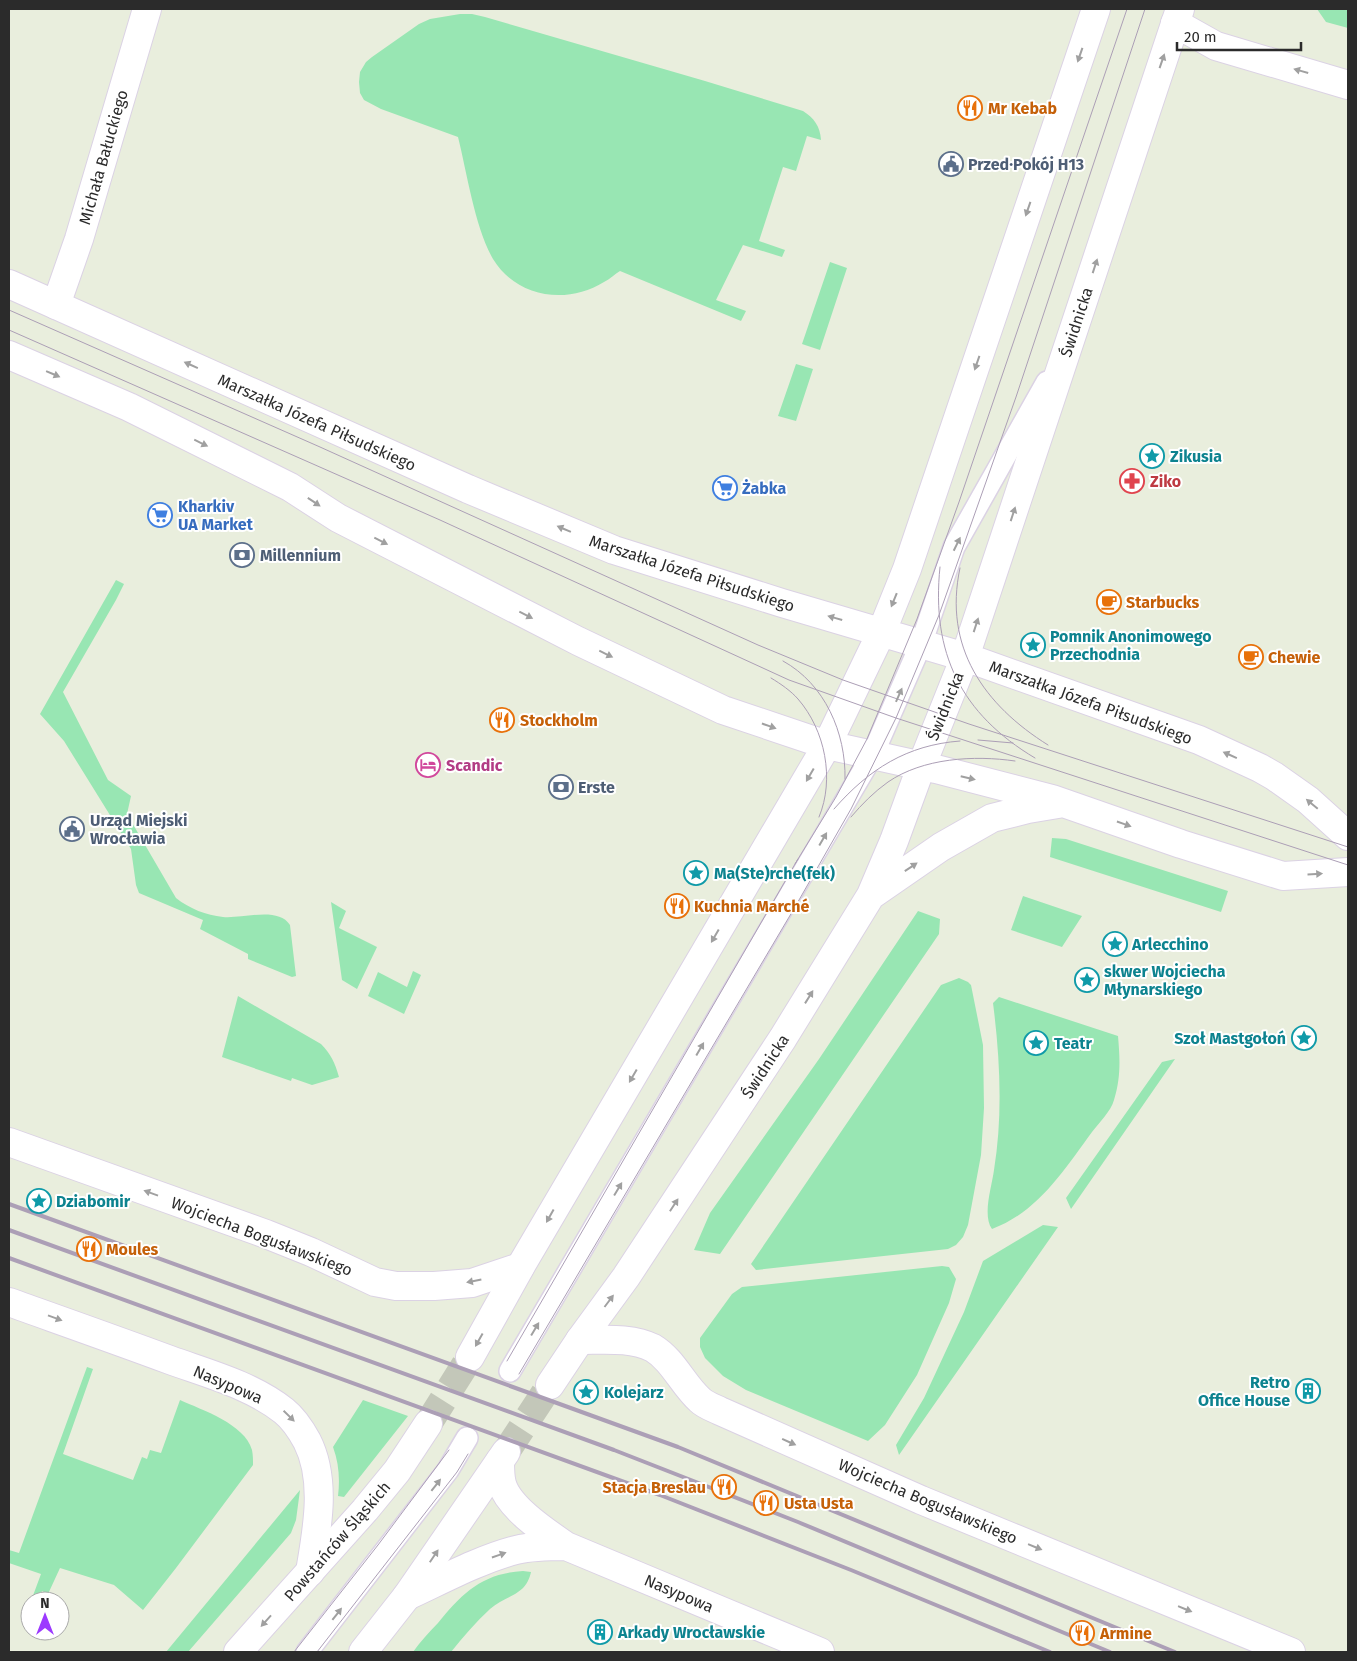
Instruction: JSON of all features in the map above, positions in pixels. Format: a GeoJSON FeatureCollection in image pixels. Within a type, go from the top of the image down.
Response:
{"type":"FeatureCollection","features":[{"type":"Feature","properties":{"kind":"street","name":"Michała Bałuckiego"},"geometry":{"type":"LineString","coordinates":[[56,305],[79,239],[147,9]]}},
{"type":"Feature","properties":{"kind":"street"},"geometry":{"type":"LineString","coordinates":[[470,1357],[520,1267],[827,745],[882,631],[907,569],[1096,9]]}},
{"type":"Feature","properties":{"kind":"street"},"geometry":{"type":"LineString","coordinates":[[1178,16],[1216,46],[1348,85]]}},
{"type":"Feature","properties":{"kind":"street","name":"Świdnicka"},"geometry":{"type":"LineString","coordinates":[[580,1340],[626,1277],[783,1038],[871,895],[898,832],[921,767],[965,657],[1178,16]]}},
{"type":"Feature","properties":{"kind":"street","name":"Marszałka Józefa Piłsudskiego"},"geometry":{"type":"LineString","coordinates":[[9,284],[468,489],[614,550],[776,601],[965,657],[1199,740],[1260,768],[1308,800],[1348,836]]}},
{"type":"Feature","properties":{"kind":"street"},"geometry":{"type":"LineString","coordinates":[[9,355],[129,407],[290,486],[338,518],[578,641],[723,710],[827,745],[1015,789],[1066,803],[1182,844],[1283,876],[1348,872]]}},
{"type":"Feature","properties":{"kind":"street"},"geometry":{"type":"LineString","coordinates":[[871,895],[941,847],[992,818],[1028,809],[1066,803]]}},
{"type":"Feature","properties":{"kind":"street","name":"Wojciecha Bogusławskiego"},"geometry":{"type":"LineString","coordinates":[[9,1142],[266,1234],[311,1252],[374,1282],[396,1286],[472,1283],[520,1267]]}},
{"type":"Feature","properties":{"kind":"street","name":"Nasypowa"},"geometry":{"type":"LineString","coordinates":[[9,1302],[242,1386],[285,1412],[298,1425],[304,1435],[316,1468],[318,1493],[317,1532],[310,1572]]}},
{"type":"Feature","properties":{"kind":"street"},"geometry":{"type":"LineString","coordinates":[[550,1385],[580,1340]]}},
{"type":"Feature","properties":{"kind":"street","name":"Wojciecha Bogusławskiego"},"geometry":{"type":"LineString","coordinates":[[580,1340],[616,1340],[640,1343],[653,1349],[666,1360],[700,1400],[720,1411],[921,1500],[1291,1652]]}},
{"type":"Feature","properties":{"kind":"street","name":"Powstańców Śląskich"},"geometry":{"type":"LineString","coordinates":[[238,1652],[353,1525],[397,1471],[428,1424]]}},
{"type":"Feature","properties":{"kind":"street","name":"Nasypowa"},"geometry":{"type":"LineString","coordinates":[[407,1596],[503,1456],[502,1484],[507,1496],[543,1530],[566,1546],[820,1652]]}},
{"type":"Feature","properties":{"kind":"street","name":"Nasypowa"},"geometry":{"type":"LineString","coordinates":[[407,1596],[495,1556],[541,1546],[566,1546]]}},
{"type":"Feature","properties":{"kind":"street"},"geometry":{"type":"LineString","coordinates":[[363,1652],[407,1596]]}},
{"type":"Feature","properties":{"kind":"lane"},"geometry":{"type":"LineString","coordinates":[[510,1371],[872,756],[921,644],[954,547],[1068,345]]}},
{"type":"Feature","properties":{"kind":"lane"},"geometry":{"type":"LineString","coordinates":[[307,1652],[448,1470],[468,1438]]}},
{"type":"Feature","properties":{"kind":"green space"},"geometry":{"type":"Polygon","coordinates":[[[1317,9],[1348,9],[1348,28],[1326,22],[1317,9]]]}},
{"type":"Feature","properties":{"kind":"green space"},"geometry":{"type":"Polygon","coordinates":[[[460,14],[485,17],[705,81],[803,111],[813,120],[818,127],[821,140],[807,136],[796,171],[783,167],[759,241],[785,250],[782,257],[743,245],[716,300],[746,311],[741,321],[620,271],[590,289],[574,294],[559,295],[544,294],[529,289],[515,282],[503,272],[493,259],[481,232],[458,137],[381,109],[364,100],[360,93],[360,72],[366,62],[372,57],[419,24],[430,19],[460,14]]]}},
{"type":"Feature","properties":{"kind":"green space"},"geometry":{"type":"Polygon","coordinates":[[[830,262],[847,268],[820,350],[802,344],[830,262]]]}},
{"type":"Feature","properties":{"kind":"green space"},"geometry":{"type":"Polygon","coordinates":[[[796,364],[813,369],[796,421],[778,416],[796,364]]]}},
{"type":"Feature","properties":{"kind":"green space"},"geometry":{"type":"Polygon","coordinates":[[[116,580],[124,584],[63,692],[108,780],[131,796],[127,814],[176,898],[204,913],[217,916],[269,915],[284,919],[290,925],[296,976],[292,977],[248,959],[248,954],[200,929],[203,920],[139,893],[136,885],[131,849],[64,741],[40,714],[116,580]]]}},
{"type":"Feature","properties":{"kind":"green space"},"geometry":{"type":"Polygon","coordinates":[[[1052,838],[1066,839],[1228,891],[1221,912],[1050,857],[1052,838]]]}},
{"type":"Feature","properties":{"kind":"green space"},"geometry":{"type":"Polygon","coordinates":[[[1023,896],[1082,916],[1062,947],[1011,930],[1023,896]]]}},
{"type":"Feature","properties":{"kind":"green space"},"geometry":{"type":"Polygon","coordinates":[[[331,902],[346,911],[339,928],[377,947],[357,989],[342,980],[331,902]]]}},
{"type":"Feature","properties":{"kind":"green space"},"geometry":{"type":"Polygon","coordinates":[[[918,911],[940,919],[939,934],[720,1254],[694,1250],[710,1213],[819,1059],[918,911]]]}},
{"type":"Feature","properties":{"kind":"green space"},"geometry":{"type":"Polygon","coordinates":[[[413,971],[421,975],[404,1014],[368,996],[378,972],[407,987],[413,971]]]}},
{"type":"Feature","properties":{"kind":"green space"},"geometry":{"type":"Polygon","coordinates":[[[959,978],[971,985],[983,1045],[984,1108],[981,1155],[968,1225],[963,1237],[956,1245],[948,1249],[756,1270],[751,1264],[941,985],[959,978]]]}},
{"type":"Feature","properties":{"kind":"green space"},"geometry":{"type":"Polygon","coordinates":[[[238,996],[321,1044],[332,1059],[339,1077],[312,1085],[292,1078],[291,1081],[222,1057],[238,996]]]}},
{"type":"Feature","properties":{"kind":"green space"},"geometry":{"type":"Polygon","coordinates":[[[999,997],[1118,1036],[1119,1068],[1118,1084],[1110,1108],[1060,1175],[1023,1212],[1008,1222],[992,1229],[989,1223],[988,1208],[999,1128],[999,1066],[993,1003],[999,997]]]}},
{"type":"Feature","properties":{"kind":"green space"},"geometry":{"type":"Polygon","coordinates":[[[1175,1059],[1071,1209],[1066,1198],[1162,1062],[1175,1059]]]}},
{"type":"Feature","properties":{"kind":"green space"},"geometry":{"type":"Polygon","coordinates":[[[1043,1225],[1058,1227],[899,1455],[896,1445],[924,1398],[964,1312],[983,1261],[1043,1225]]]}},
{"type":"Feature","properties":{"kind":"green space"},"geometry":{"type":"Polygon","coordinates":[[[942,1266],[949,1267],[956,1279],[949,1303],[917,1375],[885,1425],[868,1441],[746,1390],[723,1376],[705,1358],[700,1347],[700,1338],[732,1294],[742,1287],[942,1266]]]}},
{"type":"Feature","properties":{"kind":"green space"},"geometry":{"type":"Polygon","coordinates":[[[87,1367],[93,1369],[63,1454],[133,1480],[142,1457],[147,1459],[150,1450],[161,1453],[180,1400],[211,1413],[232,1425],[248,1441],[252,1450],[253,1465],[143,1610],[114,1585],[60,1568],[49,1591],[35,1591],[41,1574],[9,1563],[9,1550],[19,1553],[87,1367]]]}},
{"type":"Feature","properties":{"kind":"green space"},"geometry":{"type":"Polygon","coordinates":[[[363,1400],[408,1416],[344,1497],[338,1496],[337,1459],[333,1447],[363,1400]]]}},
{"type":"Feature","properties":{"kind":"green space"},"geometry":{"type":"Polygon","coordinates":[[[300,1490],[296,1520],[291,1533],[188,1652],[166,1652],[300,1490]]]}},
{"type":"Feature","properties":{"kind":"green space"},"geometry":{"type":"Polygon","coordinates":[[[523,1571],[531,1572],[525,1586],[490,1609],[451,1652],[413,1652],[456,1603],[474,1586],[496,1576],[523,1571]]]}},
{"type":"Feature","properties":{"kind":"tunnel"},"geometry":{"type":"LineString","coordinates":[[428,1424],[470,1357]]}},
{"type":"Feature","properties":{"kind":"tunnel"},"geometry":{"type":"LineString","coordinates":[[506,1452],[550,1385]]}},
{"type":"Feature","properties":{"kind":"tram line"},"geometry":{"type":"LineString","coordinates":[[795,864],[836,797],[867,739],[917,619],[959,502],[1127,9]]}},
{"type":"Feature","properties":{"kind":"tram line"},"geometry":{"type":"LineString","coordinates":[[519,1374],[795,907],[851,809],[896,718],[939,615],[1016,397],[1145,9]]}},
{"type":"Feature","properties":{"kind":"tram line"},"geometry":{"type":"LineString","coordinates":[[9,310],[320,447],[758,645],[843,680],[969,724],[1348,847]]}},
{"type":"Feature","properties":{"kind":"tram line"},"geometry":{"type":"LineString","coordinates":[[9,330],[440,520],[789,680],[896,718],[1348,865]]}},
{"type":"Feature","properties":{"kind":"tram line"},"geometry":{"type":"LineString","coordinates":[[940,567],[938,598],[941,627],[947,654],[956,678],[970,701],[988,722],[1009,741],[1035,758]]}},
{"type":"Feature","properties":{"kind":"tram line"},"geometry":{"type":"LineString","coordinates":[[960,568],[956,597],[958,623],[963,648],[974,671],[1005,712],[1048,745]]}},
{"type":"Feature","properties":{"kind":"tram line"},"geometry":{"type":"LineString","coordinates":[[783,661],[811,683],[830,711],[842,744],[845,779]]}},
{"type":"Feature","properties":{"kind":"tram line"},"geometry":{"type":"LineString","coordinates":[[771,678],[798,699],[815,725],[821,740],[827,771],[824,802],[819,817]]}},
{"type":"Feature","properties":{"kind":"tram line"},"geometry":{"type":"LineString","coordinates":[[978,740],[1013,743]]}},
{"type":"Feature","properties":{"kind":"tram line"},"geometry":{"type":"LineString","coordinates":[[834,809],[861,782],[890,762],[923,748],[941,743],[960,741]]}},
{"type":"Feature","properties":{"kind":"tram line"},"geometry":{"type":"LineString","coordinates":[[851,817],[868,798],[888,782],[917,768],[949,760],[983,758],[1015,761]]}},
{"type":"Feature","properties":{"kind":"tram line"},"geometry":{"type":"LineString","coordinates":[[507,1361],[798,859]]}},
{"type":"Feature","properties":{"kind":"tram line"},"geometry":{"type":"LineString","coordinates":[[294,1652],[378,1545],[449,1450]]}},
{"type":"Feature","properties":{"kind":"tram line"},"geometry":{"type":"LineString","coordinates":[[317,1652],[457,1472],[468,1454]]}},
{"type":"Feature","properties":{"kind":"railway"},"geometry":{"type":"LineString","coordinates":[[9,1204],[678,1447],[1175,1652]]}},
{"type":"Feature","properties":{"kind":"railway"},"geometry":{"type":"LineString","coordinates":[[9,1230],[614,1450],[798,1522],[1110,1652]]}},
{"type":"Feature","properties":{"kind":"railway"},"geometry":{"type":"LineString","coordinates":[[9,1258],[660,1495],[851,1570],[1050,1652]]}},
{"type":"Feature","properties":{"kind":"place","name":"Mr Kebab"},"geometry":{"type":"Point","coordinates":[970,108]}},
{"type":"Feature","properties":{"kind":"place","name":"Przed·Pokój H13"},"geometry":{"type":"Point","coordinates":[951,164]}},
{"type":"Feature","properties":{"kind":"place","name":"Zikusia"},"geometry":{"type":"Point","coordinates":[1152,456]}},
{"type":"Feature","properties":{"kind":"place","name":"Ziko"},"geometry":{"type":"Point","coordinates":[1132,481]}},
{"type":"Feature","properties":{"kind":"place","name":"Żabka"},"geometry":{"type":"Point","coordinates":[725,488]}},
{"type":"Feature","properties":{"kind":"place","name":"Kharkiv UA Market"},"geometry":{"type":"Point","coordinates":[160,515]}},
{"type":"Feature","properties":{"kind":"place","name":"Millennium"},"geometry":{"type":"Point","coordinates":[242,555]}},
{"type":"Feature","properties":{"kind":"place","name":"Starbucks"},"geometry":{"type":"Point","coordinates":[1109,602]}},
{"type":"Feature","properties":{"kind":"place","name":"Pomnik Anonimowego Przechodnia"},"geometry":{"type":"Point","coordinates":[1033,645]}},
{"type":"Feature","properties":{"kind":"place","name":"Chewie"},"geometry":{"type":"Point","coordinates":[1251,657]}},
{"type":"Feature","properties":{"kind":"place","name":"Stockholm"},"geometry":{"type":"Point","coordinates":[502,720]}},
{"type":"Feature","properties":{"kind":"place","name":"Scandic"},"geometry":{"type":"Point","coordinates":[428,765]}},
{"type":"Feature","properties":{"kind":"place","name":"Erste"},"geometry":{"type":"Point","coordinates":[561,787]}},
{"type":"Feature","properties":{"kind":"place","name":"Urząd Miejski Wrocławia"},"geometry":{"type":"Point","coordinates":[72,829]}},
{"type":"Feature","properties":{"kind":"place","name":"Ma(Ste)rche(fek)"},"geometry":{"type":"Point","coordinates":[696,873]}},
{"type":"Feature","properties":{"kind":"place","name":"Kuchnia Marché"},"geometry":{"type":"Point","coordinates":[677,906]}},
{"type":"Feature","properties":{"kind":"place","name":"Arlecchino"},"geometry":{"type":"Point","coordinates":[1115,944]}},
{"type":"Feature","properties":{"kind":"place","name":"skwer Wojciecha Młynarskiego"},"geometry":{"type":"Point","coordinates":[1087,980]}},
{"type":"Feature","properties":{"kind":"place","name":"Szoł Mastgołoń"},"geometry":{"type":"Point","coordinates":[1304,1038]}},
{"type":"Feature","properties":{"kind":"place","name":"Teatr"},"geometry":{"type":"Point","coordinates":[1036,1043]}},
{"type":"Feature","properties":{"kind":"place","name":"Dziabomir"},"geometry":{"type":"Point","coordinates":[39,1201]}},
{"type":"Feature","properties":{"kind":"place","name":"Moules"},"geometry":{"type":"Point","coordinates":[89,1249]}},
{"type":"Feature","properties":{"kind":"place","name":"Retro Office House"},"geometry":{"type":"Point","coordinates":[1308,1391]}},
{"type":"Feature","properties":{"kind":"place","name":"Kolejarz"},"geometry":{"type":"Point","coordinates":[586,1392]}},
{"type":"Feature","properties":{"kind":"place","name":"Stacja Breslau"},"geometry":{"type":"Point","coordinates":[724,1487]}},
{"type":"Feature","properties":{"kind":"place","name":"Usta Usta"},"geometry":{"type":"Point","coordinates":[766,1503]}},
{"type":"Feature","properties":{"kind":"place","name":"Arkady Wrocławskie"},"geometry":{"type":"Point","coordinates":[600,1632]}},
{"type":"Feature","properties":{"kind":"place","name":"Armine"},"geometry":{"type":"Point","coordinates":[1082,1633]}}]}
